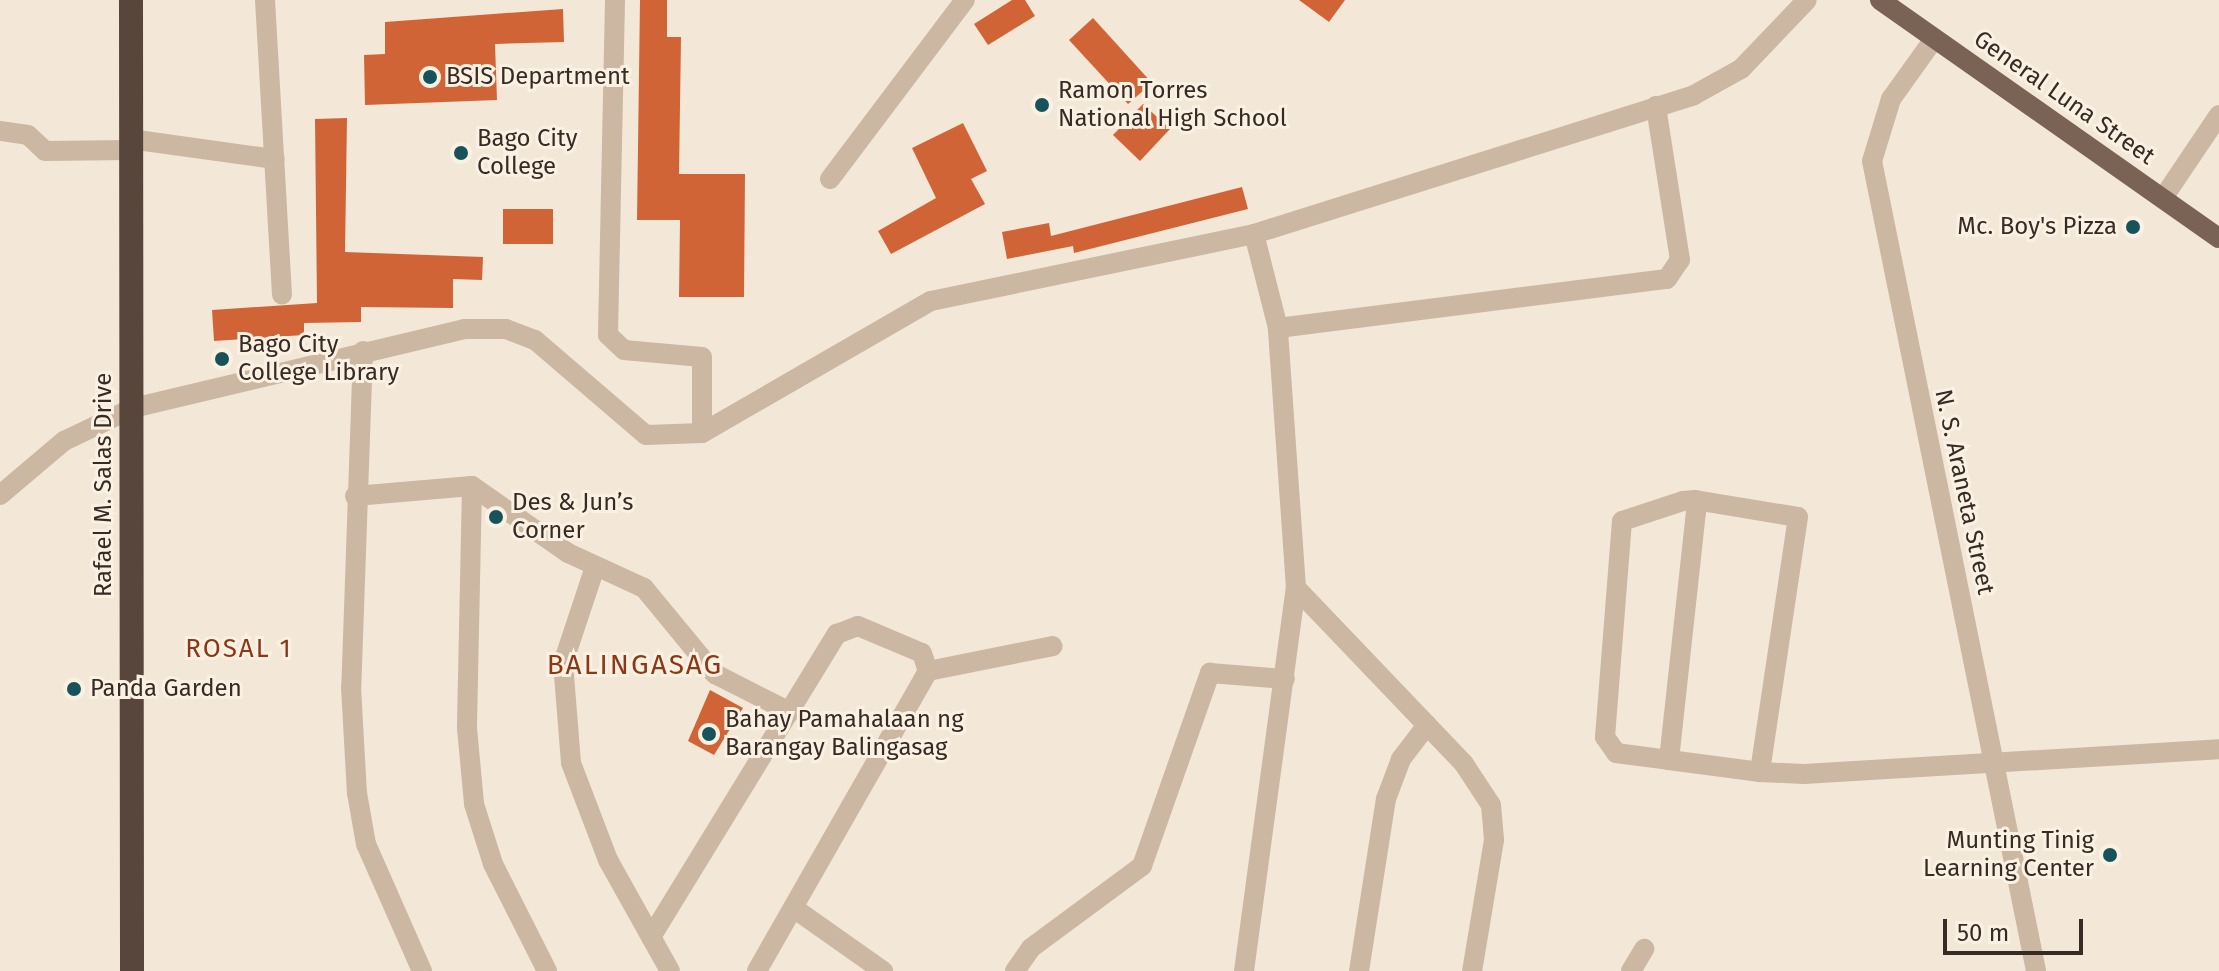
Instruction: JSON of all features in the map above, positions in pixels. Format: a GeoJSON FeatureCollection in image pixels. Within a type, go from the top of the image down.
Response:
{"type":"FeatureCollection","features":[{"type":"Feature","properties":{"kind":"highway","name":"Rafael M. Salas Drive"},"geometry":{"type":"LineString","coordinates":[[131,0],[132,971]]}},
{"type":"Feature","properties":{"kind":"main road","name":"General Luna Street"},"geometry":{"type":"LineString","coordinates":[[1880,0],[2219,238]]}},
{"type":"Feature","properties":{"kind":"street"},"geometry":{"type":"LineString","coordinates":[[265,0],[282,295]]}},
{"type":"Feature","properties":{"kind":"street"},"geometry":{"type":"LineString","coordinates":[[615,0],[608,335],[624,350],[702,357],[702,433]]}},
{"type":"Feature","properties":{"kind":"street"},"geometry":{"type":"LineString","coordinates":[[830,179],[965,0]]}},
{"type":"Feature","properties":{"kind":"street"},"geometry":{"type":"LineString","coordinates":[[0,495],[64,441],[133,408],[464,329],[506,329],[535,340],[646,435],[702,433],[931,301],[1254,234],[1656,106],[1731,76],[1807,0]]}},
{"type":"Feature","properties":{"kind":"street","name":"N. S. Araneta Street"},"geometry":{"type":"LineString","coordinates":[[1934,39],[1891,99],[1872,161],[2036,971]]}},
{"type":"Feature","properties":{"kind":"street"},"geometry":{"type":"LineString","coordinates":[[1278,328],[1667,279],[1680,260],[1656,106]]}},
{"type":"Feature","properties":{"kind":"street"},"geometry":{"type":"LineString","coordinates":[[2163,198],[2219,115]]}},
{"type":"Feature","properties":{"kind":"street"},"geometry":{"type":"LineString","coordinates":[[0,131],[28,135],[45,151],[130,144],[275,159]]}},
{"type":"Feature","properties":{"kind":"street"},"geometry":{"type":"LineString","coordinates":[[1244,971],[1296,588],[1278,328],[1254,234]]}},
{"type":"Feature","properties":{"kind":"street"},"geometry":{"type":"LineString","coordinates":[[363,351],[355,496],[357,793],[366,844],[422,971]]}},
{"type":"Feature","properties":{"kind":"street"},"geometry":{"type":"LineString","coordinates":[[355,496],[472,486],[595,567],[644,588],[715,674],[790,712]]}},
{"type":"Feature","properties":{"kind":"street"},"geometry":{"type":"LineString","coordinates":[[472,486],[467,728],[474,804],[493,864],[547,971]]}},
{"type":"Feature","properties":{"kind":"street"},"geometry":{"type":"LineString","coordinates":[[1760,772],[1798,517],[1695,500],[1631,515],[1620,529],[1605,737],[1616,753],[1760,772],[2219,749]]}},
{"type":"Feature","properties":{"kind":"street"},"geometry":{"type":"LineString","coordinates":[[1669,760],[1695,500]]}},
{"type":"Feature","properties":{"kind":"street"},"geometry":{"type":"LineString","coordinates":[[595,567],[563,663],[562,712],[589,819],[670,971]]}},
{"type":"Feature","properties":{"kind":"street"},"geometry":{"type":"LineString","coordinates":[[1296,588],[1427,725],[1491,805],[1494,840],[1472,971]]}},
{"type":"Feature","properties":{"kind":"street"},"geometry":{"type":"LineString","coordinates":[[651,937],[790,712],[847,627],[922,653],[928,671],[757,971]]}},
{"type":"Feature","properties":{"kind":"street"},"geometry":{"type":"LineString","coordinates":[[928,671],[1053,646]]}},
{"type":"Feature","properties":{"kind":"street"},"geometry":{"type":"LineString","coordinates":[[1015,971],[1031,948],[1142,866],[1210,673],[1285,679]]}},
{"type":"Feature","properties":{"kind":"street"},"geometry":{"type":"LineString","coordinates":[[1359,971],[1386,799],[1401,759],[1427,725]]}},
{"type":"Feature","properties":{"kind":"street"},"geometry":{"type":"LineString","coordinates":[[795,909],[883,971]]}},
{"type":"Feature","properties":{"kind":"street"},"geometry":{"type":"LineString","coordinates":[[1631,971],[1644,949]]}},
{"type":"Feature","properties":{"kind":"building"},"geometry":{"type":"Polygon","coordinates":[[[640,0],[667,0],[667,37],[681,37],[679,174],[745,174],[744,297],[679,297],[680,220],[637,220],[640,0]]]}},
{"type":"Feature","properties":{"kind":"building"},"geometry":{"type":"Polygon","coordinates":[[[1012,0],[1025,0],[1035,16],[988,45],[974,24],[1012,0]]]}},
{"type":"Feature","properties":{"kind":"building"},"geometry":{"type":"Polygon","coordinates":[[[1299,0],[1345,0],[1329,22],[1299,0]]]}},
{"type":"Feature","properties":{"kind":"building"},"geometry":{"type":"Polygon","coordinates":[[[563,9],[564,42],[495,44],[497,100],[365,105],[364,55],[385,54],[385,22],[563,9]]]}},
{"type":"Feature","properties":{"kind":"building"},"geometry":{"type":"Polygon","coordinates":[[[1093,18],[1152,83],[1128,104],[1069,40],[1093,18]]]}},
{"type":"Feature","properties":{"kind":"building"},"geometry":{"type":"Polygon","coordinates":[[[1143,104],[1170,129],[1140,161],[1113,135],[1143,104]]]}},
{"type":"Feature","properties":{"kind":"building"},"geometry":{"type":"Polygon","coordinates":[[[347,118],[345,252],[483,257],[482,280],[453,279],[453,308],[361,307],[361,322],[304,323],[304,335],[214,341],[212,310],[317,303],[315,119],[347,118]]]}},
{"type":"Feature","properties":{"kind":"building"},"geometry":{"type":"Polygon","coordinates":[[[963,123],[987,171],[971,179],[985,204],[891,254],[878,231],[936,198],[912,148],[963,123]]]}},
{"type":"Feature","properties":{"kind":"building"},"geometry":{"type":"Polygon","coordinates":[[[1242,187],[1248,209],[1074,253],[1073,246],[1007,259],[1002,232],[1049,223],[1051,236],[1242,187]]]}},
{"type":"Feature","properties":{"kind":"building"},"geometry":{"type":"Polygon","coordinates":[[[503,209],[553,209],[553,244],[503,244],[503,209]]]}},
{"type":"Feature","properties":{"kind":"building"},"geometry":{"type":"Polygon","coordinates":[[[710,690],[743,708],[714,755],[688,741],[710,690]]]}},
{"type":"Feature","properties":{"kind":"place","name":"BSIS Department"},"geometry":{"type":"Point","coordinates":[430,77]}},
{"type":"Feature","properties":{"kind":"place","name":"Ramon Torres National High School"},"geometry":{"type":"Point","coordinates":[1042,105]}},
{"type":"Feature","properties":{"kind":"place","name":"Bago City College"},"geometry":{"type":"Point","coordinates":[461,153]}},
{"type":"Feature","properties":{"kind":"place","name":"Mc. Boy's Pizza"},"geometry":{"type":"Point","coordinates":[2133,227]}},
{"type":"Feature","properties":{"kind":"place","name":"Bago City College Library"},"geometry":{"type":"Point","coordinates":[222,359]}},
{"type":"Feature","properties":{"kind":"place","name":"Des & Jun’s Corner"},"geometry":{"type":"Point","coordinates":[496,517]}},
{"type":"Feature","properties":{"kind":"place","name":"Panda Garden"},"geometry":{"type":"Point","coordinates":[74,689]}},
{"type":"Feature","properties":{"kind":"place","name":"Bahay Pamahalaan ng Barangay Balingasag"},"geometry":{"type":"Point","coordinates":[709,734]}},
{"type":"Feature","properties":{"kind":"place","name":"Munting Tinig Learning Center"},"geometry":{"type":"Point","coordinates":[2110,855]}},
{"type":"Feature","properties":{"kind":"district","name":"ROSAL 1"},"geometry":{"type":"Point","coordinates":[239,649]}},
{"type":"Feature","properties":{"kind":"district","name":"BALINGASAG"},"geometry":{"type":"Point","coordinates":[635,665]}}]}
